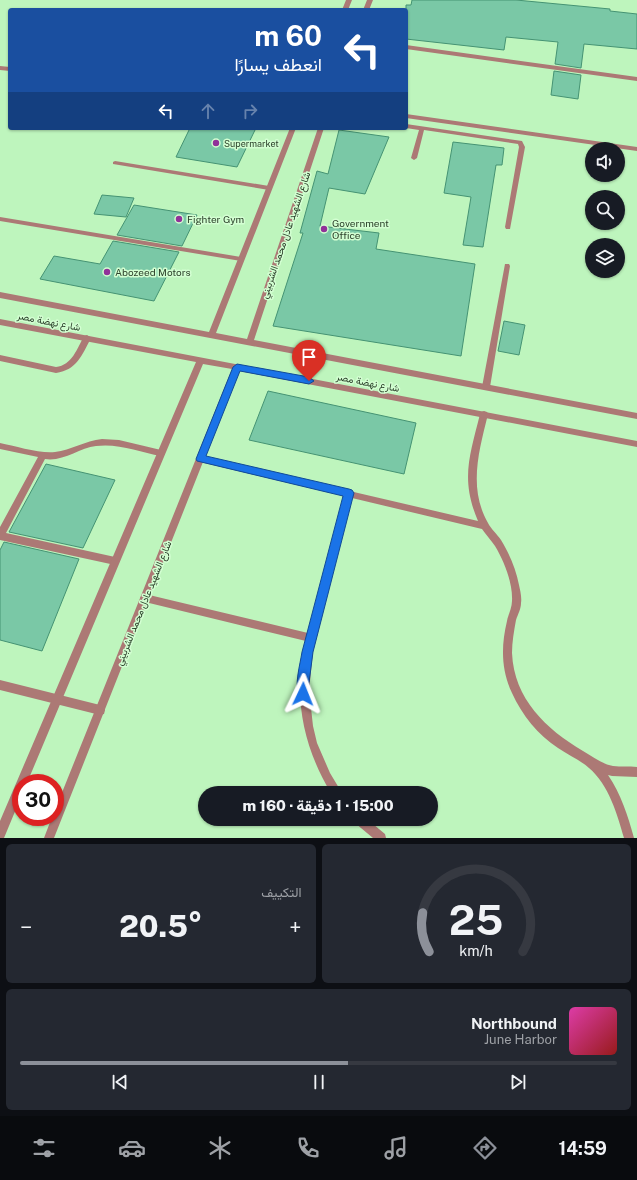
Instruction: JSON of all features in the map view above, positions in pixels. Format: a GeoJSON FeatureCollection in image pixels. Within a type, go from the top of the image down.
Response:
{"type":"FeatureCollection","features":[{"type":"Feature","properties":{"kind":"street"},"geometry":{"type":"LineString","coordinates":[[408,47],[637,79]]}},
{"type":"Feature","properties":{"kind":"street"},"geometry":{"type":"LineString","coordinates":[[408,116],[637,149]]}},
{"type":"Feature","properties":{"kind":"street"},"geometry":{"type":"LineString","coordinates":[[408,126],[516,141],[522,144],[508,227]]}},
{"type":"Feature","properties":{"kind":"street"},"geometry":{"type":"LineString","coordinates":[[414,158],[422,128]]}},
{"type":"Feature","properties":{"kind":"street"},"geometry":{"type":"LineString","coordinates":[[212,334],[292,130]]}},
{"type":"Feature","properties":{"kind":"street","name":"شارع الشهيد عادل محمد الشربيني"},"geometry":{"type":"LineString","coordinates":[[250,342],[320,130]]}},
{"type":"Feature","properties":{"kind":"street"},"geometry":{"type":"LineString","coordinates":[[114,163],[269,188]]}},
{"type":"Feature","properties":{"kind":"street"},"geometry":{"type":"LineString","coordinates":[[0,219],[242,259]]}},
{"type":"Feature","properties":{"kind":"street"},"geometry":{"type":"LineString","coordinates":[[486,387],[506,266]]}},
{"type":"Feature","properties":{"kind":"street","name":"شارع نهضة مصر"},"geometry":{"type":"LineString","coordinates":[[0,295],[212,334],[637,416]]}},
{"type":"Feature","properties":{"kind":"street","name":"شارع نهضة مصر"},"geometry":{"type":"LineString","coordinates":[[0,322],[637,444]]}},
{"type":"Feature","properties":{"kind":"street"},"geometry":{"type":"LineString","coordinates":[[0,358],[56,370],[64,370],[72,365],[87,338]]}},
{"type":"Feature","properties":{"kind":"street"},"geometry":{"type":"LineString","coordinates":[[25,774],[201,360]]}},
{"type":"Feature","properties":{"kind":"street","name":"شارع الشهيد عادل محمد الشربيني"},"geometry":{"type":"LineString","coordinates":[[49,838],[237,367]]}},
{"type":"Feature","properties":{"kind":"street"},"geometry":{"type":"LineString","coordinates":[[484,414],[472,473],[475,499],[485,526],[497,542],[507,561],[514,581],[517,602],[510,624],[507,646],[508,666],[512,682],[520,699],[543,729],[558,742],[593,764],[612,771],[637,772]]}},
{"type":"Feature","properties":{"kind":"street"},"geometry":{"type":"LineString","coordinates":[[0,446],[43,455],[56,456],[63,455],[85,445],[101,442],[161,453]]}},
{"type":"Feature","properties":{"kind":"street"},"geometry":{"type":"LineString","coordinates":[[43,455],[0,536],[115,561]]}},
{"type":"Feature","properties":{"kind":"street"},"geometry":{"type":"LineString","coordinates":[[200,459],[485,526]]}},
{"type":"Feature","properties":{"kind":"street"},"geometry":{"type":"LineString","coordinates":[[333,786],[318,761],[310,739],[305,716],[303,694],[304,672],[311,638],[349,493]]}},
{"type":"Feature","properties":{"kind":"street"},"geometry":{"type":"LineString","coordinates":[[145,598],[311,638]]}},
{"type":"Feature","properties":{"kind":"street"},"geometry":{"type":"LineString","coordinates":[[0,685],[100,710]]}},
{"type":"Feature","properties":{"kind":"street"},"geometry":{"type":"LineString","coordinates":[[593,764],[606,780],[616,798],[629,838]]}},
{"type":"Feature","properties":{"kind":"street"},"geometry":{"type":"LineString","coordinates":[[0,834],[12,805]]}},
{"type":"Feature","properties":{"kind":"street"},"geometry":{"type":"LineString","coordinates":[[368,826],[382,837]]}},
{"type":"Feature","properties":{"kind":"building"},"geometry":{"type":"Polygon","coordinates":[[[412,0],[516,0],[610,9],[610,11],[637,14],[637,49],[584,44],[581,68],[555,64],[558,42],[506,37],[504,50],[408,39],[408,8],[406,8],[406,5],[411,5],[412,0]]]}},
{"type":"Feature","properties":{"kind":"building"},"geometry":{"type":"Polygon","coordinates":[[[554,71],[581,75],[578,99],[551,95],[554,71]]]}},
{"type":"Feature","properties":{"kind":"building","name":"Supermarket"},"geometry":{"type":"Polygon","coordinates":[[[189,130],[255,130],[237,167],[176,157],[189,130]]]}},
{"type":"Feature","properties":{"kind":"building"},"geometry":{"type":"Polygon","coordinates":[[[339,130],[389,137],[365,194],[329,188],[320,226],[379,233],[376,249],[475,264],[461,356],[273,326],[303,233],[300,233],[317,171],[328,174],[339,130]]]}},
{"type":"Feature","properties":{"kind":"building"},"geometry":{"type":"Polygon","coordinates":[[[453,142],[504,148],[502,165],[496,165],[483,247],[463,245],[471,197],[444,193],[453,142]]]}},
{"type":"Feature","properties":{"kind":"building"},"geometry":{"type":"Polygon","coordinates":[[[102,195],[134,198],[126,217],[94,214],[102,195]]]}},
{"type":"Feature","properties":{"kind":"building"},"geometry":{"type":"Polygon","coordinates":[[[134,205],[197,215],[182,246],[117,235],[134,205]]]}},
{"type":"Feature","properties":{"kind":"building","name":"Abozeed Motors"},"geometry":{"type":"Polygon","coordinates":[[[113,241],[179,252],[154,301],[40,279],[54,256],[100,264],[113,241]]]}},
{"type":"Feature","properties":{"kind":"building"},"geometry":{"type":"Polygon","coordinates":[[[504,321],[525,325],[519,355],[498,351],[504,321]]]}},
{"type":"Feature","properties":{"kind":"building"},"geometry":{"type":"Polygon","coordinates":[[[268,391],[416,423],[404,474],[249,440],[268,391]]]}},
{"type":"Feature","properties":{"kind":"building"},"geometry":{"type":"Polygon","coordinates":[[[46,464],[115,480],[83,548],[9,532],[46,464]]]}},
{"type":"Feature","properties":{"kind":"building"},"geometry":{"type":"Polygon","coordinates":[[[4,542],[79,559],[42,651],[0,640],[0,550],[4,542]]]}},
{"type":"Feature","properties":{"kind":"place","name":"Supermarket"},"geometry":{"type":"Point","coordinates":[216,143]}},
{"type":"Feature","properties":{"kind":"place","name":"Fighter Gym"},"geometry":{"type":"Point","coordinates":[179,219]}},
{"type":"Feature","properties":{"kind":"place","name":"Government Office"},"geometry":{"type":"Point","coordinates":[324,229]}},
{"type":"Feature","properties":{"kind":"place","name":"Abozeed Motors"},"geometry":{"type":"Point","coordinates":[107,272]}},
{"type":"Feature","properties":{"kind":"route"},"geometry":{"type":"LineString","coordinates":[[303,694],[304,672],[308,652],[349,493],[200,459],[237,367],[309,381]]}}]}
